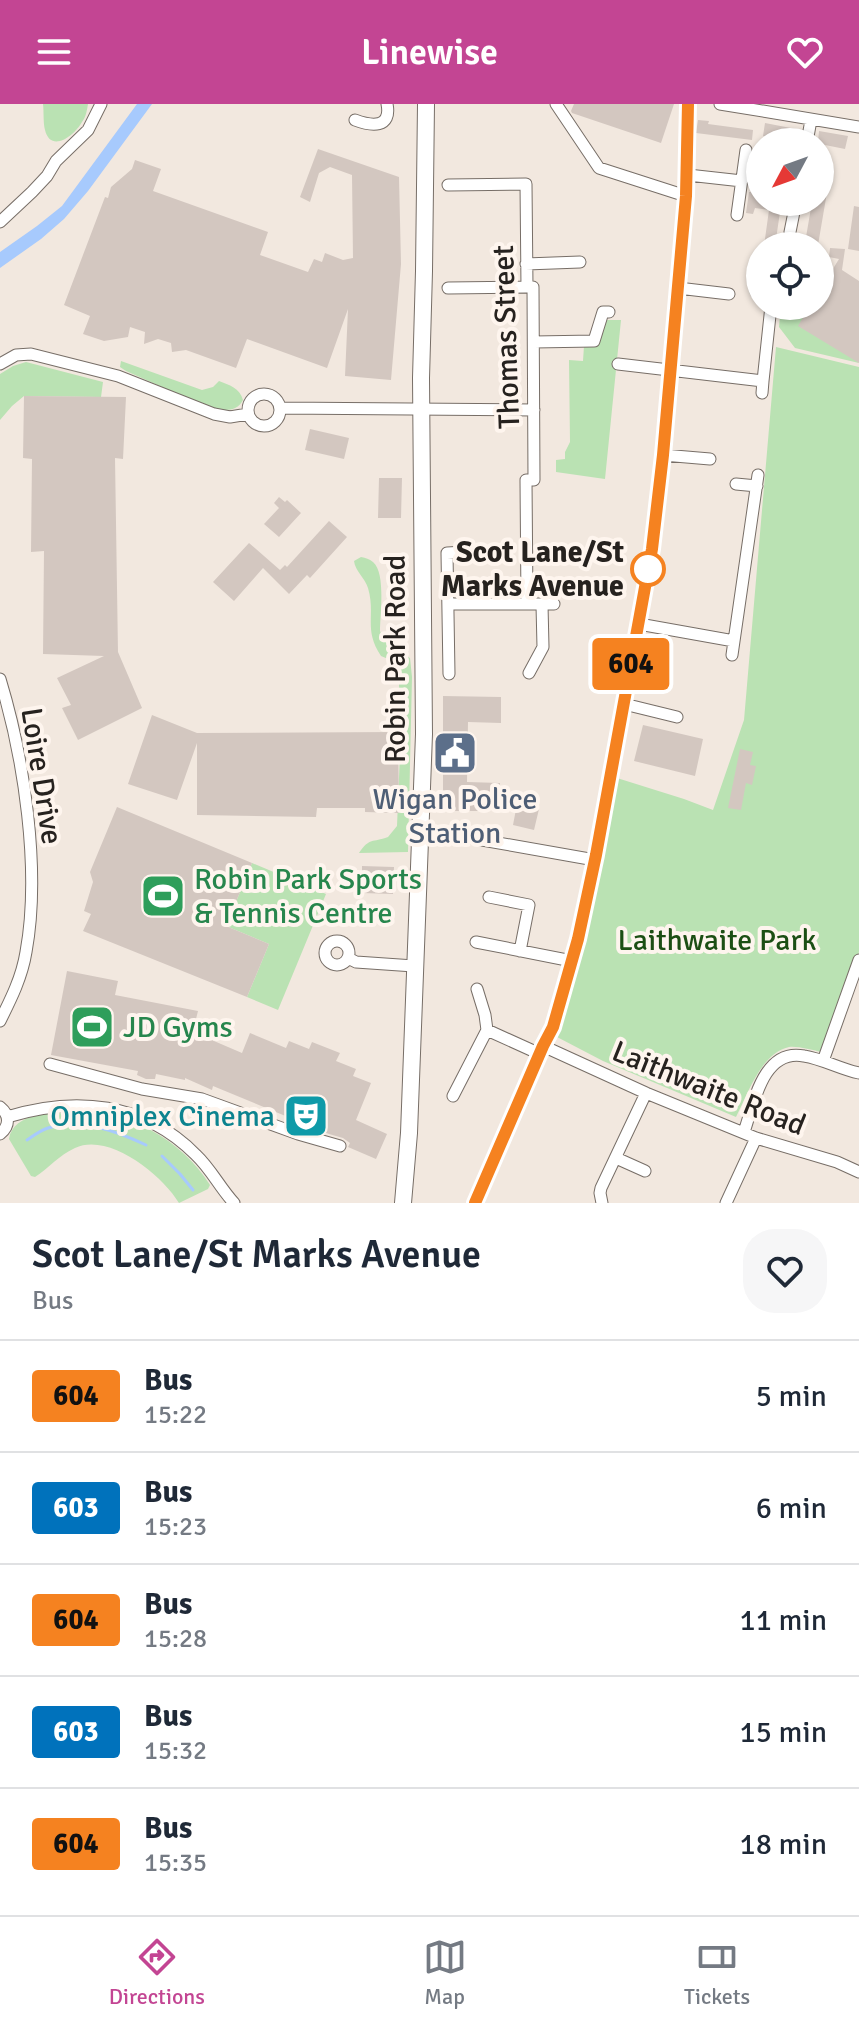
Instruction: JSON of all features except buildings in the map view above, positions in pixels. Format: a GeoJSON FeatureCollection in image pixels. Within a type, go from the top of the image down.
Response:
{"type":"FeatureCollection","features":[{"type":"Feature","properties":{"kind":"street"},"geometry":{"type":"LineString","coordinates":[[0,222],[88,130],[101,104]]}},
{"type":"Feature","properties":{"kind":"street"},"geometry":{"type":"LineString","coordinates":[[355,120],[369,125],[383,122],[387,117],[387,104]]}},
{"type":"Feature","properties":{"kind":"street"},"geometry":{"type":"LineString","coordinates":[[556,104],[599,168],[686,196]]}},
{"type":"Feature","properties":{"kind":"street"},"geometry":{"type":"LineString","coordinates":[[475,1203],[553,1027],[595,860],[652,549],[688,175],[688,104]]}},
{"type":"Feature","properties":{"kind":"street"},"geometry":{"type":"LineString","coordinates":[[720,104],[859,127]]}},
{"type":"Feature","properties":{"kind":"street","name":"Robin Park Road"},"geometry":{"type":"LineString","coordinates":[[403,1203],[409,1133],[424,734],[421,409],[423,107]]}},
{"type":"Feature","properties":{"kind":"street"},"geometry":{"type":"LineString","coordinates":[[810,128],[811,120]]}},
{"type":"Feature","properties":{"kind":"street"},"geometry":{"type":"LineString","coordinates":[[737,215],[746,150]]}},
{"type":"Feature","properties":{"kind":"street"},"geometry":{"type":"LineString","coordinates":[[688,175],[742,181]]}},
{"type":"Feature","properties":{"kind":"street","name":"Thomas Street"},"geometry":{"type":"LineString","coordinates":[[448,185],[529,180],[526,264],[527,287],[533,287],[534,480],[526,480],[527,603]]}},
{"type":"Feature","properties":{"kind":"street"},"geometry":{"type":"LineString","coordinates":[[790,232],[793,216]]}},
{"type":"Feature","properties":{"kind":"street"},"geometry":{"type":"LineString","coordinates":[[526,264],[580,262]]}},
{"type":"Feature","properties":{"kind":"street"},"geometry":{"type":"LineString","coordinates":[[448,288],[527,287]]}},
{"type":"Feature","properties":{"kind":"street"},"geometry":{"type":"LineString","coordinates":[[678,288],[729,294]]}},
{"type":"Feature","properties":{"kind":"street"},"geometry":{"type":"LineString","coordinates":[[534,342],[594,341],[603,312],[609,312]]}},
{"type":"Feature","properties":{"kind":"street"},"geometry":{"type":"LineString","coordinates":[[618,364],[763,387],[770,320]]}},
{"type":"Feature","properties":{"kind":"street"},"geometry":{"type":"LineString","coordinates":[[0,364],[16,355],[31,354],[118,376],[214,414],[230,417],[248,414]]}},
{"type":"Feature","properties":{"kind":"street"},"geometry":{"type":"LineString","coordinates":[[262,394],[275,399],[280,408],[278,417],[268,426],[254,423],[248,414],[249,404],[262,394]]}},
{"type":"Feature","properties":{"kind":"street"},"geometry":{"type":"LineString","coordinates":[[280,408],[534,410]]}},
{"type":"Feature","properties":{"kind":"street"},"geometry":{"type":"LineString","coordinates":[[663,455],[710,459]]}},
{"type":"Feature","properties":{"kind":"street"},"geometry":{"type":"LineString","coordinates":[[732,655],[758,481],[736,484]]}},
{"type":"Feature","properties":{"kind":"street"},"geometry":{"type":"LineString","coordinates":[[449,674],[447,553],[465,552]]}},
{"type":"Feature","properties":{"kind":"street"},"geometry":{"type":"LineString","coordinates":[[448,604],[548,605],[543,647],[529,673]]}},
{"type":"Feature","properties":{"kind":"street"},"geometry":{"type":"LineString","coordinates":[[639,624],[734,641]]}},
{"type":"Feature","properties":{"kind":"street","name":"Loire Drive"},"geometry":{"type":"LineString","coordinates":[[0,679],[24,787],[31,898],[26,955],[16,988],[0,1021]]}},
{"type":"Feature","properties":{"kind":"street"},"geometry":{"type":"LineString","coordinates":[[624,704],[677,717]]}},
{"type":"Feature","properties":{"kind":"street"},"geometry":{"type":"LineString","coordinates":[[459,836],[595,860]]}},
{"type":"Feature","properties":{"kind":"street"},"geometry":{"type":"LineString","coordinates":[[489,897],[529,905],[520,951]]}},
{"type":"Feature","properties":{"kind":"street"},"geometry":{"type":"LineString","coordinates":[[476,942],[572,961]]}},
{"type":"Feature","properties":{"kind":"street"},"geometry":{"type":"LineString","coordinates":[[348,958],[356,962],[414,966]]}},
{"type":"Feature","properties":{"kind":"street"},"geometry":{"type":"LineString","coordinates":[[823,1061],[859,960]]}},
{"type":"Feature","properties":{"kind":"street"},"geometry":{"type":"LineString","coordinates":[[453,1096],[487,1030],[477,989]]}},
{"type":"Feature","properties":{"kind":"street","name":"Laithwaite Road"},"geometry":{"type":"LineString","coordinates":[[487,1030],[756,1138],[837,1162],[859,1172]]}},
{"type":"Feature","properties":{"kind":"street"},"geometry":{"type":"LineString","coordinates":[[744,1132],[765,1073],[783,1058],[805,1056],[859,1073]]}},
{"type":"Feature","properties":{"kind":"street"},"geometry":{"type":"LineString","coordinates":[[50,1064],[142,1089],[202,1099],[340,1146]]}},
{"type":"Feature","properties":{"kind":"street"},"geometry":{"type":"LineString","coordinates":[[602,1203],[601,1188],[646,1093]]}},
{"type":"Feature","properties":{"kind":"street"},"geometry":{"type":"LineString","coordinates":[[0,1134],[7,1126],[4,1112],[24,1112],[52,1106],[110,1108],[148,1120],[189,1147],[234,1203]]}},
{"type":"Feature","properties":{"kind":"street"},"geometry":{"type":"LineString","coordinates":[[726,1203],[756,1138]]}},
{"type":"Feature","properties":{"kind":"street"},"geometry":{"type":"LineString","coordinates":[[616,1158],[645,1171]]}},
{"type":"Feature","properties":{"kind":"green space"},"geometry":{"type":"Polygon","coordinates":[[[43,104],[88,104],[79,127],[69,137],[52,141],[45,130],[43,104]]]}},
{"type":"Feature","properties":{"kind":"green space"},"geometry":{"type":"Polygon","coordinates":[[[606,320],[621,320],[605,479],[556,472],[556,460],[565,459],[570,442],[569,360],[583,361],[584,346],[599,345],[600,325],[606,320]]]}},
{"type":"Feature","properties":{"kind":"green space"},"geometry":{"type":"Polygon","coordinates":[[[780,320],[822,320],[859,363],[795,348],[779,327],[780,320]]]}},
{"type":"Feature","properties":{"kind":"green space","name":"Laithwaite Park"},"geometry":{"type":"Polygon","coordinates":[[[776,347],[859,367],[859,952],[821,1052],[789,1047],[771,1057],[756,1076],[736,1117],[603,1061],[557,1037],[581,957],[617,778],[713,810],[744,720],[776,347]]]}},
{"type":"Feature","properties":{"kind":"green space"},"geometry":{"type":"Polygon","coordinates":[[[121,361],[202,390],[213,387],[219,381],[237,390],[243,400],[232,409],[207,407],[126,371],[120,367],[121,361]]]}},
{"type":"Feature","properties":{"kind":"green space"},"geometry":{"type":"Polygon","coordinates":[[[26,362],[103,382],[101,397],[24,396],[0,420],[0,374],[26,362]]]}},
{"type":"Feature","properties":{"kind":"green space"},"geometry":{"type":"Polygon","coordinates":[[[361,557],[373,562],[380,575],[380,631],[389,644],[410,658],[408,852],[359,853],[369,842],[388,837],[397,826],[401,729],[398,663],[381,656],[372,638],[368,588],[354,561],[361,557]]]}},
{"type":"Feature","properties":{"kind":"green space"},"geometry":{"type":"Polygon","coordinates":[[[252,863],[326,894],[278,1010],[247,997],[269,944],[226,926],[252,863]]]}},
{"type":"Feature","properties":{"kind":"green space"},"geometry":{"type":"Polygon","coordinates":[[[75,1111],[115,1116],[152,1131],[184,1154],[210,1185],[208,1189],[179,1203],[148,1169],[103,1146],[75,1148],[35,1177],[31,1176],[9,1139],[12,1130],[26,1119],[75,1111]]]}},
{"type":"Feature","properties":{"kind":"water"},"geometry":{"type":"Polygon","coordinates":[[[137,104],[152,104],[88,191],[64,219],[0,268],[0,252],[62,206],[137,104]]]}},
{"type":"Feature","properties":{"kind":"waterway"},"geometry":{"type":"LineString","coordinates":[[27,1140],[48,1128],[73,1124],[111,1131],[146,1145]]}},
{"type":"Feature","properties":{"kind":"waterway"},"geometry":{"type":"LineString","coordinates":[[162,1156],[193,1190]]}},
{"type":"Feature","properties":{"kind":"bus line","name":"604"},"geometry":{"type":"LineString","coordinates":[[475,1203],[553,1027],[578,939],[595,860],[639,624],[659,495],[688,175],[688,104]]}},
{"type":"Feature","properties":{"kind":"place","name":"Scot Lane/St Marks Avenue"},"geometry":{"type":"Point","coordinates":[648,569]}},
{"type":"Feature","properties":{"kind":"place","name":"Wigan Police Station"},"geometry":{"type":"Point","coordinates":[455,753]}},
{"type":"Feature","properties":{"kind":"place","name":"Robin Park Sports & Tennis Centre"},"geometry":{"type":"Point","coordinates":[163,896]}},
{"type":"Feature","properties":{"kind":"place","name":"JD Gyms"},"geometry":{"type":"Point","coordinates":[92,1027]}},
{"type":"Feature","properties":{"kind":"place","name":"Omniplex Cinema"},"geometry":{"type":"Point","coordinates":[306,1116]}}]}
